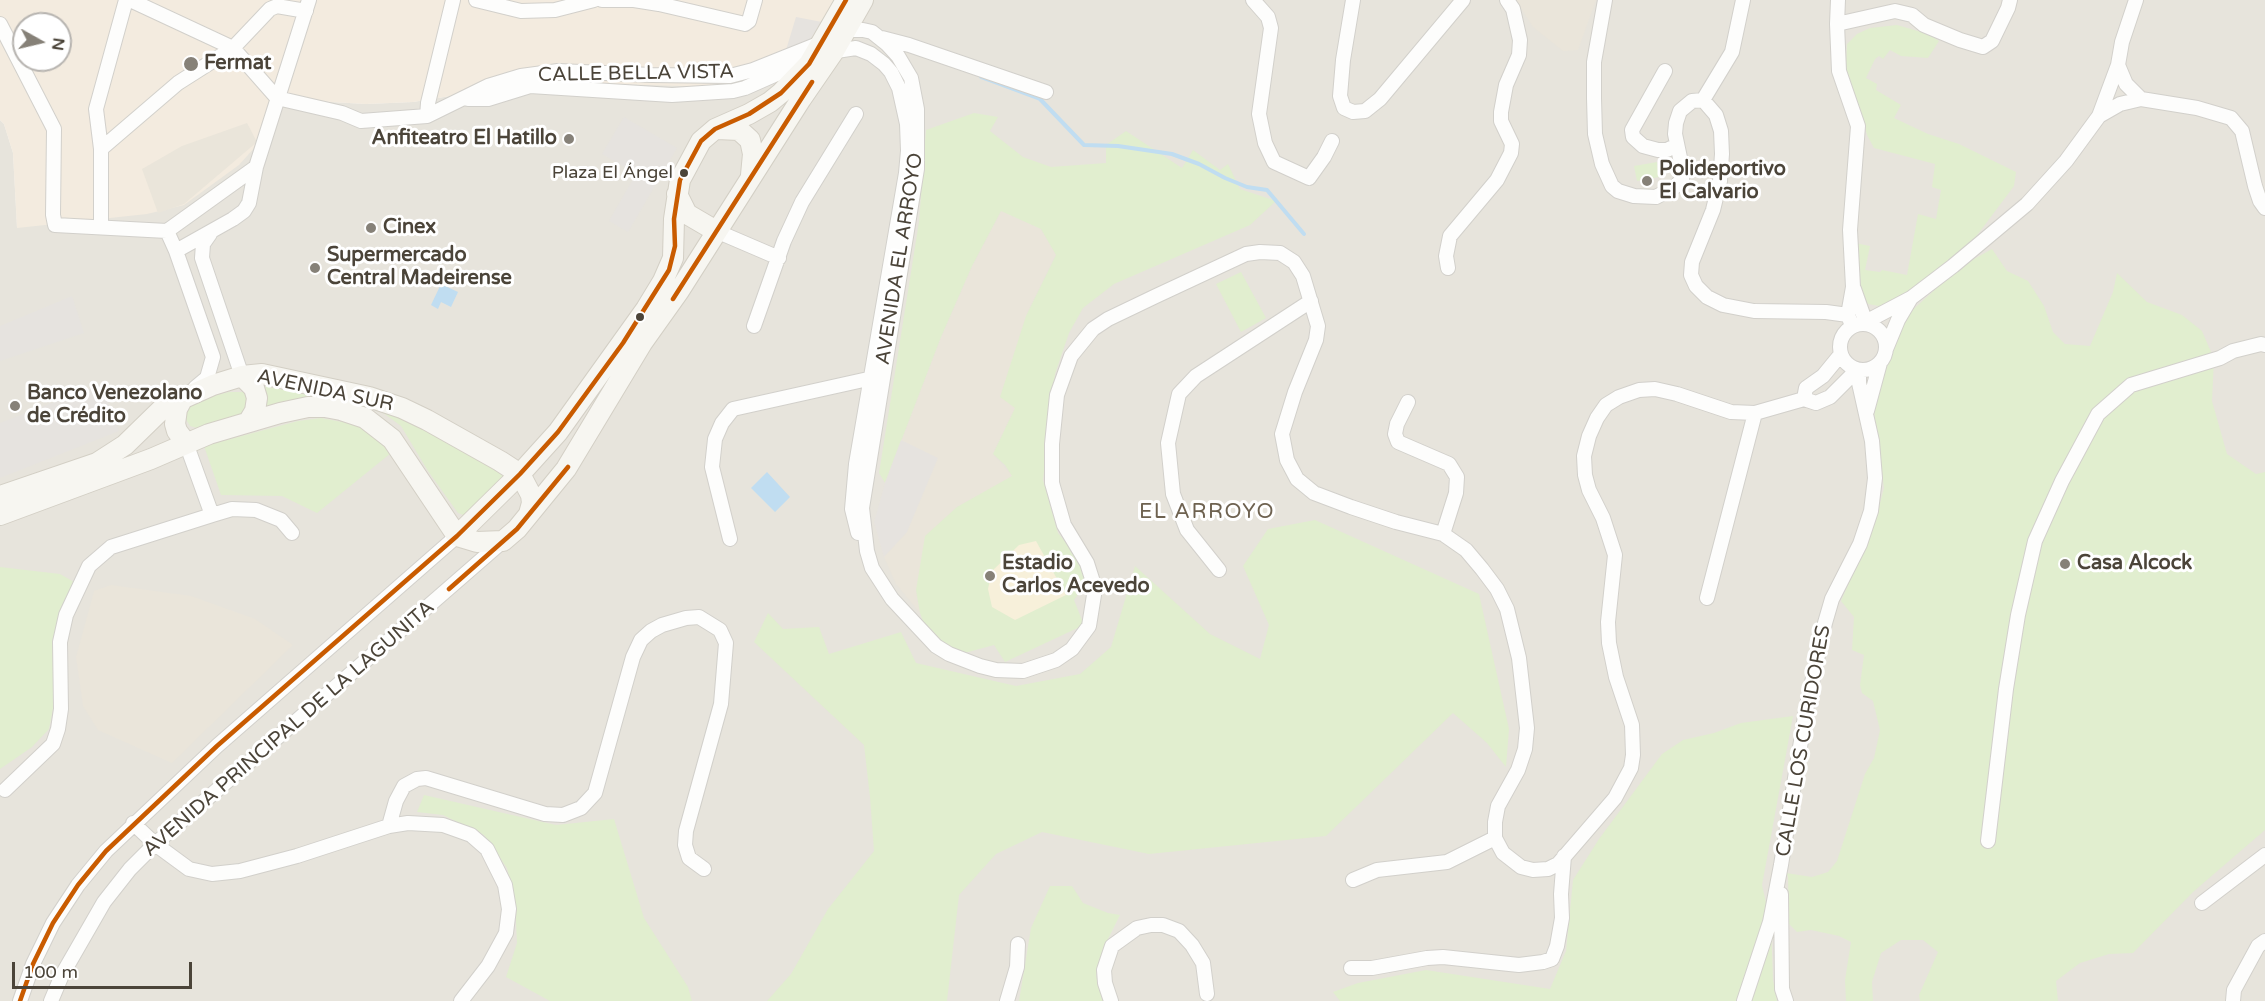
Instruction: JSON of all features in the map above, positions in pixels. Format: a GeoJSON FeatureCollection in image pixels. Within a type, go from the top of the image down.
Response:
{"type":"FeatureCollection","features":[{"type":"Feature","properties":{"kind":"street"},"geometry":{"type":"LineString","coordinates":[[101,227],[101,149],[96,109],[128,0],[233,48],[277,98]]}},
{"type":"Feature","properties":{"kind":"street"},"geometry":{"type":"LineString","coordinates":[[427,116],[428,103],[453,0]]}},
{"type":"Feature","properties":{"kind":"street"},"geometry":{"type":"LineString","coordinates":[[476,0],[521,11],[555,10],[593,0],[634,0],[745,24],[755,0]]}},
{"type":"Feature","properties":{"kind":"street"},"geometry":{"type":"LineString","coordinates":[[828,46],[846,0]]}},
{"type":"Feature","properties":{"kind":"street"},"geometry":{"type":"LineString","coordinates":[[715,129],[770,102],[828,46],[863,0]]}},
{"type":"Feature","properties":{"kind":"street"},"geometry":{"type":"LineString","coordinates":[[1253,0],[1268,16],[1272,28],[1259,114],[1265,143],[1274,162],[1309,178],[1332,141]]}},
{"type":"Feature","properties":{"kind":"street"},"geometry":{"type":"LineString","coordinates":[[1353,0],[1343,60],[1340,96],[1344,108],[1353,112],[1365,111],[1380,99],[1463,0]]}},
{"type":"Feature","properties":{"kind":"street"},"geometry":{"type":"LineString","coordinates":[[1448,268],[1446,256],[1450,236],[1497,180],[1511,153],[1512,144],[1501,121],[1501,112],[1506,86],[1519,55],[1520,40],[1513,9],[1507,0]]}},
{"type":"Feature","properties":{"kind":"street"},"geometry":{"type":"LineString","coordinates":[[1605,0],[1594,62],[1594,98],[1595,134],[1607,178],[1618,191],[1634,196],[1656,196],[1676,186],[1682,180],[1683,172],[1677,145],[1676,123],[1680,111],[1692,101],[1703,100],[1716,115],[1721,131],[1722,154],[1720,181],[1713,210],[1692,261],[1691,275],[1696,286],[1707,297],[1723,305],[1754,311],[1826,312],[1858,322],[1880,330],[1884,336],[1886,349]]}},
{"type":"Feature","properties":{"kind":"street"},"geometry":{"type":"LineString","coordinates":[[1703,100],[1732,52],[1743,0]]}},
{"type":"Feature","properties":{"kind":"street"},"geometry":{"type":"LineString","coordinates":[[1838,0],[1839,71],[1858,126],[1850,230],[1853,287],[1858,322]]}},
{"type":"Feature","properties":{"kind":"street"},"geometry":{"type":"LineString","coordinates":[[1837,24],[1895,11],[1912,15],[1924,25],[1983,47],[1992,41],[2010,0]]}},
{"type":"Feature","properties":{"kind":"street"},"geometry":{"type":"LineString","coordinates":[[1880,363],[1867,370],[1858,370],[1845,361],[1841,354],[1842,338],[1858,322],[1873,318],[1911,298],[1953,266],[2027,204],[2066,161],[2099,116],[2118,65],[2122,42],[2136,0]]}},
{"type":"Feature","properties":{"kind":"street"},"geometry":{"type":"LineString","coordinates":[[101,149],[178,83],[233,48],[274,7],[308,5],[256,166],[249,203],[244,211],[212,232],[176,251]]}},
{"type":"Feature","properties":{"kind":"street"},"geometry":{"type":"LineString","coordinates":[[0,24],[54,129],[53,215],[55,225],[166,231],[256,166]]}},
{"type":"Feature","properties":{"kind":"street"},"geometry":{"type":"LineString","coordinates":[[464,99],[488,99],[530,86],[672,95],[733,91],[768,79],[852,30],[872,32],[880,38],[909,45],[1046,92]]}},
{"type":"Feature","properties":{"kind":"street","name":"AVENIDA EL ARROYO"},"geometry":{"type":"LineString","coordinates":[[880,38],[898,56],[911,78],[917,109],[917,169],[877,377],[856,464],[852,508],[872,568],[892,599],[936,646],[949,654],[980,666],[1012,671],[1039,667],[1056,660],[1072,649],[1089,626],[1094,585],[1087,563],[1064,525],[1052,483],[1052,444],[1057,395],[1071,356],[1093,329],[1108,319],[1246,254],[1260,252],[1280,254],[1294,262],[1303,276],[1318,326],[1316,340],[1282,434],[1287,460],[1297,479],[1314,493],[1351,507],[1443,534],[1466,550],[1497,589],[1507,609],[1519,658],[1527,729],[1525,749],[1518,770],[1498,806],[1495,838]]}},
{"type":"Feature","properties":{"kind":"street","name":"CALLE BELLA VISTA"},"geometry":{"type":"LineString","coordinates":[[277,98],[361,121],[427,116],[488,86],[521,76],[558,71],[730,76],[828,46]]}},
{"type":"Feature","properties":{"kind":"street","name":"AVENIDA PRINCIPAL DE LA LAGUNITA"},"geometry":{"type":"LineString","coordinates":[[51,1001],[62,975],[104,902],[130,869],[155,844],[503,541],[566,469],[642,343],[679,291],[750,178],[828,46]]}},
{"type":"Feature","properties":{"kind":"street","name":"AVENIDA EL ARROYO"},"geometry":{"type":"LineString","coordinates":[[828,46],[863,50],[884,64],[899,88],[907,124],[906,173],[877,377]]}},
{"type":"Feature","properties":{"kind":"street"},"geometry":{"type":"LineString","coordinates":[[2118,65],[2126,84],[2140,99]]}},
{"type":"Feature","properties":{"kind":"street"},"geometry":{"type":"LineString","coordinates":[[1665,71],[1632,130],[1633,137],[1643,146],[1658,150],[1667,150],[1677,145]]}},
{"type":"Feature","properties":{"kind":"street"},"geometry":{"type":"LineString","coordinates":[[2099,116],[2120,104],[2140,99],[2197,108],[2231,118],[2242,131],[2255,186],[2265,208]]}},
{"type":"Feature","properties":{"kind":"street"},"geometry":{"type":"LineString","coordinates":[[754,326],[784,241],[802,202],[856,114]]}},
{"type":"Feature","properties":{"kind":"street"},"geometry":{"type":"LineString","coordinates":[[715,129],[739,130],[750,140],[753,154],[750,178]]}},
{"type":"Feature","properties":{"kind":"street","name":"AVENIDA PRINCIPAL DE LA LAGUNITA"},"geometry":{"type":"LineString","coordinates":[[20,1001],[33,964],[53,922],[78,885],[106,851],[133,823],[297,674],[457,536],[520,474],[558,432],[623,343],[669,270],[675,246],[674,219],[680,180],[701,141],[715,129]]}},
{"type":"Feature","properties":{"kind":"street"},"geometry":{"type":"LineString","coordinates":[[677,194],[687,214],[716,231],[779,258]]}},
{"type":"Feature","properties":{"kind":"street"},"geometry":{"type":"LineString","coordinates":[[166,231],[176,251],[213,357],[207,378],[183,398],[177,410],[175,424],[186,443],[212,515]]}},
{"type":"Feature","properties":{"kind":"street"},"geometry":{"type":"LineString","coordinates":[[212,232],[203,244],[202,258],[242,376],[254,388],[257,398],[255,411],[249,421]]}},
{"type":"Feature","properties":{"kind":"street"},"geometry":{"type":"LineString","coordinates":[[1853,287],[1858,322]]}},
{"type":"Feature","properties":{"kind":"street"},"geometry":{"type":"LineString","coordinates":[[1866,413],[1880,363],[1898,320],[1911,298]]}},
{"type":"Feature","properties":{"kind":"street"},"geometry":{"type":"LineString","coordinates":[[1219,570],[1187,530],[1173,494],[1168,443],[1179,394],[1196,376],[1311,301]]}},
{"type":"Feature","properties":{"kind":"street"},"geometry":{"type":"LineString","coordinates":[[1988,841],[2007,679],[2018,615],[2035,541],[2062,482],[2098,414],[2131,385],[2220,358],[2233,351],[2265,345]]}},
{"type":"Feature","properties":{"kind":"street"},"geometry":{"type":"LineString","coordinates":[[1804,399],[1806,388],[1823,376],[1841,354]]}},
{"type":"Feature","properties":{"kind":"street"},"geometry":{"type":"LineString","coordinates":[[1353,880],[1377,870],[1447,862],[1495,838],[1503,853],[1521,867],[1533,870],[1548,869],[1558,864],[1615,798],[1631,768],[1632,725],[1616,677],[1608,622],[1615,555],[1585,475],[1584,456],[1589,436],[1606,405],[1619,397],[1639,390],[1654,389],[1731,412],[1755,413],[1804,399],[1816,403],[1830,397],[1858,370]]}},
{"type":"Feature","properties":{"kind":"street","name":"CALLE LOS CURIDORES"},"geometry":{"type":"LineString","coordinates":[[1744,1001],[1770,922],[1806,710],[1825,623],[1832,598],[1860,544],[1871,511],[1875,478],[1872,441],[1858,370]]}},
{"type":"Feature","properties":{"kind":"street","name":"AVENIDA SUR"},"geometry":{"type":"LineString","coordinates":[[0,496],[97,463],[125,446],[164,407],[183,398],[242,376],[262,374],[386,401],[427,420],[500,460],[520,474]]}},
{"type":"Feature","properties":{"kind":"street"},"geometry":{"type":"LineString","coordinates":[[730,539],[712,466],[716,439],[722,423],[733,409],[877,377]]}},
{"type":"Feature","properties":{"kind":"street"},"geometry":{"type":"LineString","coordinates":[[1408,402],[1397,424],[1395,434],[1398,442],[1449,464],[1456,477],[1456,493],[1443,534]]}},
{"type":"Feature","properties":{"kind":"street","name":"AVENIDA SUR"},"geometry":{"type":"LineString","coordinates":[[0,515],[151,459],[186,443],[249,421],[308,407],[341,410],[365,418],[392,439],[457,536]]}},
{"type":"Feature","properties":{"kind":"street"},"geometry":{"type":"LineString","coordinates":[[1707,598],[1755,413]]}},
{"type":"Feature","properties":{"kind":"street"},"geometry":{"type":"LineString","coordinates":[[558,432],[569,429],[576,431],[581,445]]}},
{"type":"Feature","properties":{"kind":"street"},"geometry":{"type":"LineString","coordinates":[[500,460],[522,459],[541,452]]}},
{"type":"Feature","properties":{"kind":"street"},"geometry":{"type":"LineString","coordinates":[[520,474],[531,495],[532,503],[529,514]]}},
{"type":"Feature","properties":{"kind":"street"},"geometry":{"type":"LineString","coordinates":[[5,790],[53,744],[61,709],[60,642],[66,615],[88,566],[111,547],[232,509],[256,510],[281,520],[292,533]]}},
{"type":"Feature","properties":{"kind":"street"},"geometry":{"type":"LineString","coordinates":[[457,536],[477,542],[503,541]]}},
{"type":"Feature","properties":{"kind":"street"},"geometry":{"type":"LineString","coordinates":[[389,826],[396,801],[404,786],[417,778],[426,778],[545,814],[562,815],[580,808],[595,793],[633,657],[641,640],[662,625],[699,617],[720,630],[726,643],[721,704],[686,831],[685,844],[689,858],[704,869]]}},
{"type":"Feature","properties":{"kind":"street"},"geometry":{"type":"LineString","coordinates":[[133,823],[155,844],[189,869],[212,874],[240,871],[297,856],[389,826],[408,823],[443,825],[471,835],[487,849],[505,885],[509,909],[506,933],[488,966],[461,1001]]}},
{"type":"Feature","properties":{"kind":"street"},"geometry":{"type":"LineString","coordinates":[[2202,903],[2265,855]]}},
{"type":"Feature","properties":{"kind":"street"},"geometry":{"type":"LineString","coordinates":[[1351,968],[1372,968],[1443,957],[1520,965],[1552,959],[1562,918],[1564,856]]}},
{"type":"Feature","properties":{"kind":"street"},"geometry":{"type":"LineString","coordinates":[[1781,865],[1782,989],[1786,1001]]}},
{"type":"Feature","properties":{"kind":"street"},"geometry":{"type":"LineString","coordinates":[[1111,1001],[1104,970],[1112,946],[1137,928],[1151,925],[1163,925],[1179,931],[1192,945],[1203,963],[1207,993]]}},
{"type":"Feature","properties":{"kind":"street"},"geometry":{"type":"LineString","coordinates":[[2233,1001],[2235,990],[2248,963],[2258,946],[2265,941]]}},
{"type":"Feature","properties":{"kind":"street"},"geometry":{"type":"LineString","coordinates":[[1007,1001],[1017,966],[1018,944]]}},
{"type":"Feature","properties":{"kind":"shaded area"},"geometry":{"type":"Polygon","coordinates":[[[0,0],[844,0],[828,30],[744,85],[713,87],[582,83],[506,87],[413,102],[366,104],[315,101],[289,93],[269,102],[256,146],[239,165],[184,205],[147,214],[17,228],[13,153],[4,124],[0,120],[0,0]]]}},
{"type":"Feature","properties":{"kind":"shaded area"},"geometry":{"type":"Polygon","coordinates":[[[844,0],[2265,0],[2265,1001],[0,1001],[0,120],[4,124],[13,153],[17,227],[256,146],[269,101],[290,93],[315,101],[366,104],[413,102],[506,87],[582,83],[659,85],[844,0]]]}},
{"type":"Feature","properties":{"kind":"shaded area"},"geometry":{"type":"Polygon","coordinates":[[[1516,0],[1596,0],[1578,50],[1563,51],[1533,27],[1516,0]]]}},
{"type":"Feature","properties":{"kind":"shaded area"},"geometry":{"type":"Polygon","coordinates":[[[796,17],[822,22],[816,38],[786,50],[796,17]]]}},
{"type":"Feature","properties":{"kind":"shaded area"},"geometry":{"type":"Polygon","coordinates":[[[624,117],[677,148],[628,232],[609,221],[636,174],[602,154],[624,117]]]}},
{"type":"Feature","properties":{"kind":"shaded area"},"geometry":{"type":"Polygon","coordinates":[[[247,123],[257,142],[184,204],[158,213],[142,169],[182,146],[247,123]]]}},
{"type":"Feature","properties":{"kind":"shaded area"},"geometry":{"type":"Polygon","coordinates":[[[1001,211],[1041,229],[1056,254],[1026,316],[1015,408],[993,454],[1013,476],[957,507],[916,590],[920,613],[896,584],[884,557],[874,522],[885,483],[941,337],[972,266],[1001,211]]]}},
{"type":"Feature","properties":{"kind":"shaded area"},"geometry":{"type":"Polygon","coordinates":[[[72,296],[84,333],[0,361],[0,326],[72,296]]]}},
{"type":"Feature","properties":{"kind":"shaded area"},"geometry":{"type":"Polygon","coordinates":[[[101,384],[119,431],[0,478],[0,423],[101,384]]]}},
{"type":"Feature","properties":{"kind":"shaded area"},"geometry":{"type":"Polygon","coordinates":[[[901,440],[938,458],[907,532],[884,557],[874,522],[901,440]]]}},
{"type":"Feature","properties":{"kind":"shaded area"},"geometry":{"type":"Polygon","coordinates":[[[111,585],[191,596],[255,619],[293,645],[172,763],[98,730],[83,706],[76,657],[94,591],[111,585]]]}},
{"type":"Feature","properties":{"kind":"green space"},"geometry":{"type":"Polygon","coordinates":[[[1897,25],[1928,34],[1939,41],[1928,58],[1901,56],[1890,50],[1883,59],[1879,56],[1875,59],[1866,78],[1877,84],[1876,90],[1901,105],[1894,118],[1928,134],[1959,144],[2016,172],[2014,186],[1975,238],[1927,281],[1895,300],[1879,306],[1868,304],[1863,299],[1855,243],[1870,246],[1865,270],[1880,272],[1882,270],[1907,275],[1918,214],[1936,219],[1941,190],[1932,187],[1935,164],[1874,148],[1867,135],[1861,112],[1845,83],[1847,44],[1857,34],[1870,28],[1897,25]]]}},
{"type":"Feature","properties":{"kind":"green space"},"geometry":{"type":"Polygon","coordinates":[[[974,113],[998,117],[990,131],[1023,157],[1051,167],[1106,163],[1106,145],[1126,131],[1182,168],[1193,150],[1220,170],[1228,164],[1240,189],[1276,201],[1250,225],[1114,284],[1083,308],[1069,333],[1055,374],[1043,480],[1058,533],[1079,558],[1086,583],[1074,600],[1084,625],[1005,662],[994,645],[961,654],[927,632],[920,613],[916,590],[925,536],[957,507],[1012,476],[1005,465],[993,454],[1015,408],[1000,397],[1026,316],[1056,255],[1041,229],[1001,211],[972,266],[941,337],[885,483],[879,473],[919,222],[926,130],[974,113]]]}},
{"type":"Feature","properties":{"kind":"green space"},"geometry":{"type":"Polygon","coordinates":[[[1657,162],[1659,177],[1637,181],[1634,166],[1657,162]]]}},
{"type":"Feature","properties":{"kind":"green space"},"geometry":{"type":"Polygon","coordinates":[[[1992,249],[2007,271],[2028,281],[2044,306],[2053,332],[2065,344],[2090,346],[2113,292],[2117,273],[2147,302],[2182,315],[2202,331],[2214,359],[2212,401],[2227,454],[2256,474],[2265,472],[2265,830],[2193,892],[2133,953],[2109,954],[2080,963],[2056,981],[2058,1001],[1920,1001],[1919,995],[1938,952],[1923,940],[1901,940],[1881,953],[1872,982],[1873,1001],[1846,1001],[1845,980],[1851,942],[1839,936],[1811,930],[1797,932],[1789,924],[1786,873],[1812,877],[1828,872],[1837,861],[1865,774],[1874,758],[1880,730],[1873,701],[1862,693],[1860,685],[1864,655],[1852,650],[1854,617],[1841,601],[1874,525],[1884,488],[1874,411],[1880,376],[1896,334],[1907,315],[1960,267],[1992,249]]]}},
{"type":"Feature","properties":{"kind":"green space"},"geometry":{"type":"Polygon","coordinates":[[[1241,272],[1266,318],[1241,332],[1216,284],[1241,272]]]}},
{"type":"Feature","properties":{"kind":"green space"},"geometry":{"type":"Polygon","coordinates":[[[261,386],[377,404],[509,471],[469,517],[458,513],[428,471],[401,426],[378,409],[351,400],[292,402],[266,407],[266,395],[261,386]]]}},
{"type":"Feature","properties":{"kind":"green space"},"geometry":{"type":"Polygon","coordinates":[[[229,392],[246,392],[251,400],[248,412],[197,428],[190,426],[184,416],[189,407],[209,397],[229,392]]]}},
{"type":"Feature","properties":{"kind":"green space"},"geometry":{"type":"Polygon","coordinates":[[[321,418],[363,426],[391,453],[317,513],[282,496],[221,495],[204,446],[298,421],[321,418]]]}},
{"type":"Feature","properties":{"kind":"green space"},"geometry":{"type":"Polygon","coordinates":[[[1315,520],[1479,594],[1509,729],[1506,767],[1487,743],[1453,713],[1326,836],[1149,854],[1042,832],[996,854],[959,895],[947,1001],[767,1001],[791,974],[828,909],[874,851],[864,745],[754,642],[768,613],[783,629],[819,627],[829,654],[901,632],[916,663],[1016,686],[1080,674],[1111,647],[1135,566],[1210,634],[1260,659],[1269,625],[1243,566],[1268,529],[1315,520]]]}},
{"type":"Feature","properties":{"kind":"green space"},"geometry":{"type":"Polygon","coordinates":[[[0,567],[60,574],[74,582],[53,645],[55,699],[49,729],[32,747],[0,769],[0,567]]]}},
{"type":"Feature","properties":{"kind":"green space"},"geometry":{"type":"Polygon","coordinates":[[[1793,716],[1762,885],[1771,925],[1773,980],[1777,1001],[1340,1001],[1333,992],[1358,983],[1426,970],[1550,989],[1566,951],[1573,880],[1599,839],[1662,754],[1683,740],[1714,733],[1741,723],[1793,716]]]}},
{"type":"Feature","properties":{"kind":"green space"},"geometry":{"type":"Polygon","coordinates":[[[424,795],[556,825],[614,819],[644,918],[688,987],[692,1001],[550,1001],[506,977],[517,943],[515,902],[507,868],[484,835],[443,815],[417,812],[424,795]]]}},
{"type":"Feature","properties":{"kind":"green space"},"geometry":{"type":"Polygon","coordinates":[[[1050,886],[1072,886],[1083,903],[1120,915],[1105,945],[1096,976],[1106,1001],[1019,1001],[1031,928],[1050,886]]]}},
{"type":"Feature","properties":{"kind":"sand"},"geometry":{"type":"Polygon","coordinates":[[[1036,541],[1066,595],[1015,620],[992,607],[988,589],[992,571],[1019,545],[1036,541]]]}},
{"type":"Feature","properties":{"kind":"water"},"geometry":{"type":"Polygon","coordinates":[[[441,284],[458,292],[451,307],[441,302],[438,309],[431,305],[441,284]]]}},
{"type":"Feature","properties":{"kind":"water"},"geometry":{"type":"Polygon","coordinates":[[[767,472],[790,497],[775,512],[751,488],[767,472]]]}},
{"type":"Feature","properties":{"kind":"waterway"},"geometry":{"type":"LineString","coordinates":[[981,77],[1040,99],[1084,145],[1118,146],[1172,154],[1247,187],[1267,190],[1304,234]]}},
{"type":"Feature","properties":{"kind":"transit line"},"geometry":{"type":"LineString","coordinates":[[20,1001],[33,964],[53,923],[78,885],[106,851],[217,746],[457,536],[520,474],[558,432],[623,343],[669,270],[675,246],[674,219],[680,180],[701,141],[715,129],[749,114],[781,93],[809,64],[846,0]]}},
{"type":"Feature","properties":{"kind":"transit line"},"geometry":{"type":"LineString","coordinates":[[673,299],[812,82]]}},
{"type":"Feature","properties":{"kind":"transit line"},"geometry":{"type":"LineString","coordinates":[[449,589],[517,529],[568,467]]}},
{"type":"Feature","properties":{"kind":"place","name":"Fermat"},"geometry":{"type":"Point","coordinates":[191,64]}},
{"type":"Feature","properties":{"kind":"place","name":"Anfiteatro El Hatillo"},"geometry":{"type":"Point","coordinates":[569,139]}},
{"type":"Feature","properties":{"kind":"place","name":"Plaza El Ángel"},"geometry":{"type":"Point","coordinates":[684,173]}},
{"type":"Feature","properties":{"kind":"place","name":"Polideportivo El Calvario"},"geometry":{"type":"Point","coordinates":[1647,181]}},
{"type":"Feature","properties":{"kind":"place","name":"Cinex"},"geometry":{"type":"Point","coordinates":[371,228]}},
{"type":"Feature","properties":{"kind":"place","name":"Supermercado Central Madeirense"},"geometry":{"type":"Point","coordinates":[315,268]}},
{"type":"Feature","properties":{"kind":"place","name":"Banco Venezolano de Crédito"},"geometry":{"type":"Point","coordinates":[15,406]}},
{"type":"Feature","properties":{"kind":"place","name":"Casa Alcock"},"geometry":{"type":"Point","coordinates":[2065,564]}},
{"type":"Feature","properties":{"kind":"place","name":"Estadio Carlos Acevedo"},"geometry":{"type":"Point","coordinates":[990,576]}},
{"type":"Feature","properties":{"kind":"district","name":"EL ARROYO"},"geometry":{"type":"Point","coordinates":[1207,512]}}]}
